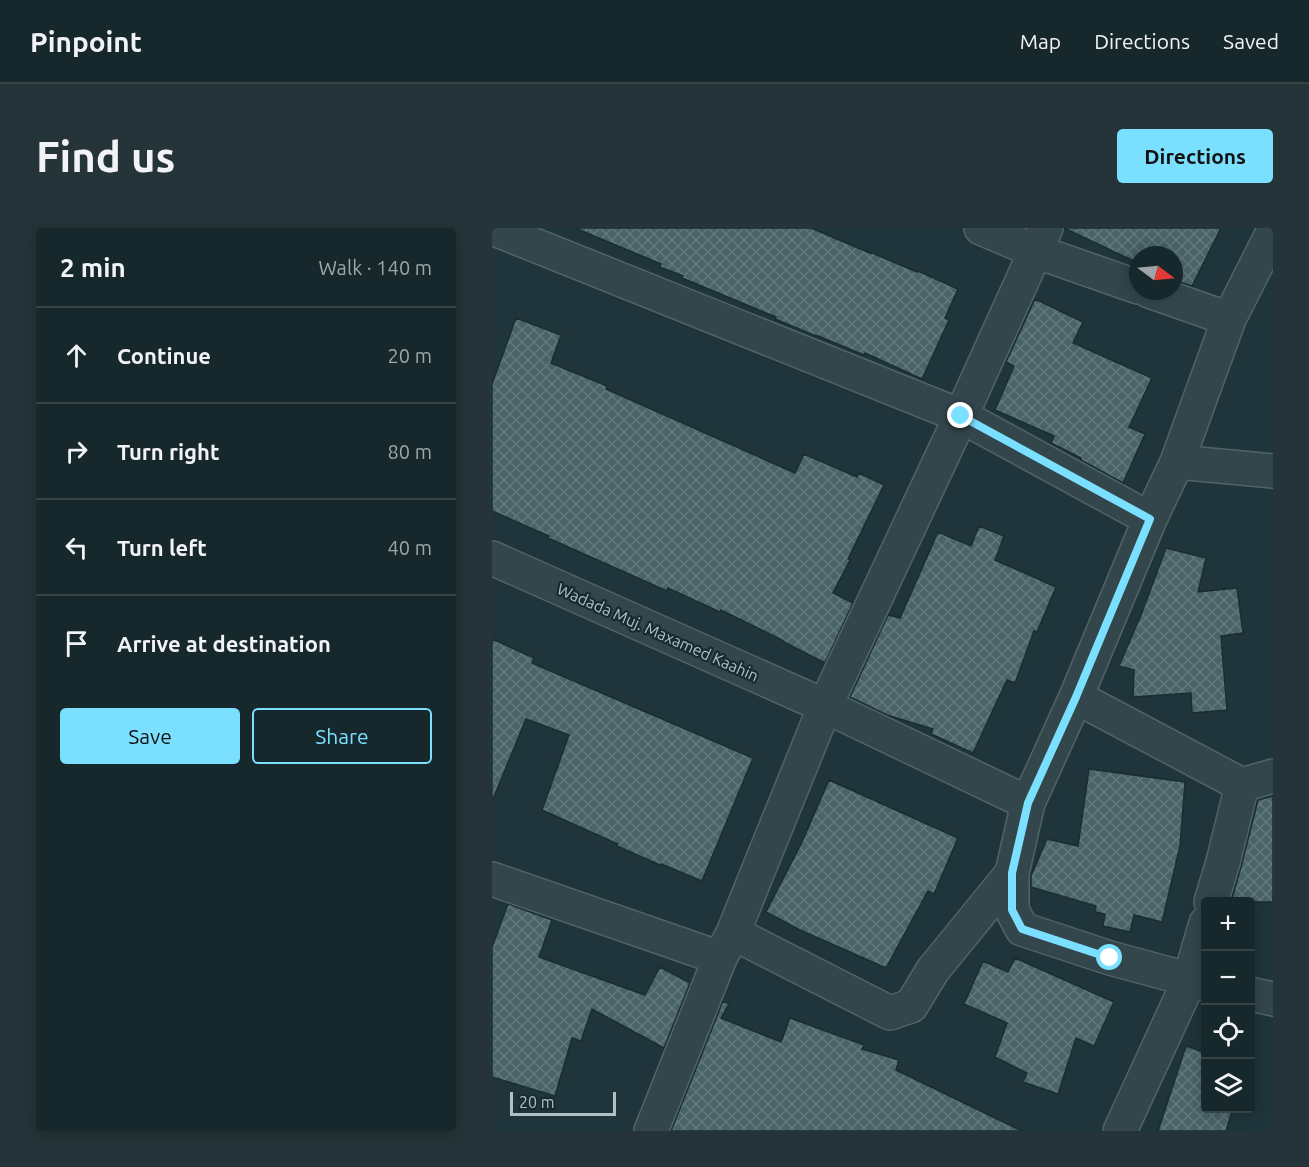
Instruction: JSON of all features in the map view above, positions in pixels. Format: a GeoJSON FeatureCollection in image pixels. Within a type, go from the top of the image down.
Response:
{"type":"FeatureCollection","features":[{"type":"Feature","properties":{"kind":"street"},"geometry":{"type":"LineString","coordinates":[[492,228],[961,416],[1150,519]]}},
{"type":"Feature","properties":{"kind":"street"},"geometry":{"type":"LineString","coordinates":[[981,228],[1041,240],[1129,283]]}},
{"type":"Feature","properties":{"kind":"street"},"geometry":{"type":"LineString","coordinates":[[1197,983],[1022,929],[1012,910],[1012,873],[1028,803],[1076,697],[1150,519],[1177,462],[1229,319],[1273,232]]}},
{"type":"Feature","properties":{"kind":"street"},"geometry":{"type":"LineString","coordinates":[[651,1131],[825,706],[1041,240]]}},
{"type":"Feature","properties":{"kind":"street"},"geometry":{"type":"LineString","coordinates":[[1175,300],[1229,319]]}},
{"type":"Feature","properties":{"kind":"street"},"geometry":{"type":"LineString","coordinates":[[1177,462],[1273,471]]}},
{"type":"Feature","properties":{"kind":"street","name":"Wadada Muj. Maxamed Kaahin"},"geometry":{"type":"LineString","coordinates":[[492,558],[825,706],[1028,803]]}},
{"type":"Feature","properties":{"kind":"street"},"geometry":{"type":"LineString","coordinates":[[1076,697],[1242,785],[1273,776]]}},
{"type":"Feature","properties":{"kind":"street"},"geometry":{"type":"LineString","coordinates":[[1212,897],[1242,785]]}},
{"type":"Feature","properties":{"kind":"street"},"geometry":{"type":"LineString","coordinates":[[492,879],[727,945],[890,1013],[910,1006],[933,970],[1012,873]]}},
{"type":"Feature","properties":{"kind":"street"},"geometry":{"type":"LineString","coordinates":[[1120,1131],[1197,983],[1202,951]]}},
{"type":"Feature","properties":{"kind":"street"},"geometry":{"type":"LineString","coordinates":[[1255,995],[1273,999]]}},
{"type":"Feature","properties":{"kind":"building"},"geometry":{"type":"Polygon","coordinates":[[[575,228],[811,228],[958,289],[945,318],[949,320],[922,379],[865,353],[864,355],[775,319],[776,317],[682,278],[683,276],[660,267],[661,264],[575,228]]]}},
{"type":"Feature","properties":{"kind":"building"},"geometry":{"type":"Polygon","coordinates":[[[1064,228],[1221,228],[1192,286],[1183,283],[1183,246],[1129,246],[1129,259],[1064,228]]]}},
{"type":"Feature","properties":{"kind":"building"},"geometry":{"type":"Polygon","coordinates":[[[1035,299],[1083,322],[1073,343],[1152,378],[1129,427],[1145,434],[1123,483],[1051,443],[1054,436],[995,410],[1014,366],[1006,362],[1035,299]]]}},
{"type":"Feature","properties":{"kind":"building"},"geometry":{"type":"Polygon","coordinates":[[[516,318],[561,335],[551,363],[607,386],[606,389],[795,473],[804,454],[857,477],[859,473],[884,485],[833,593],[853,603],[825,663],[721,610],[720,612],[668,588],[667,591],[492,511],[492,384],[516,318]]]}},
{"type":"Feature","properties":{"kind":"building"},"geometry":{"type":"Polygon","coordinates":[[[979,526],[1004,536],[995,560],[1056,587],[1037,632],[1034,631],[1015,683],[1007,680],[973,753],[931,734],[933,729],[887,715],[850,697],[888,615],[900,618],[938,532],[971,546],[979,526]]]}},
{"type":"Feature","properties":{"kind":"building"},"geometry":{"type":"Polygon","coordinates":[[[1166,548],[1206,558],[1198,592],[1237,588],[1243,633],[1221,636],[1227,710],[1192,713],[1191,693],[1133,697],[1134,670],[1119,666],[1166,548]]]}},
{"type":"Feature","properties":{"kind":"building"},"geometry":{"type":"Polygon","coordinates":[[[492,639],[534,658],[532,663],[753,758],[702,881],[617,846],[618,844],[542,810],[569,735],[526,719],[492,799],[492,639]]]}},
{"type":"Feature","properties":{"kind":"building"},"geometry":{"type":"Polygon","coordinates":[[[1089,769],[1185,782],[1180,846],[1162,922],[1134,915],[1130,932],[1103,926],[1105,914],[1095,912],[1096,906],[1031,887],[1031,876],[1047,839],[1078,846],[1089,769]]]}},
{"type":"Feature","properties":{"kind":"building"},"geometry":{"type":"Polygon","coordinates":[[[829,780],[958,838],[934,894],[928,891],[886,968],[800,930],[766,912],[802,842],[829,780]]]}},
{"type":"Feature","properties":{"kind":"building"},"geometry":{"type":"Polygon","coordinates":[[[1273,796],[1273,902],[1255,902],[1255,897],[1232,897],[1258,800],[1273,796]]]}},
{"type":"Feature","properties":{"kind":"building"},"geometry":{"type":"Polygon","coordinates":[[[508,904],[552,920],[539,957],[645,995],[660,967],[690,983],[664,1048],[592,1009],[581,1041],[572,1038],[555,1096],[492,1077],[492,947],[508,904]]]}},
{"type":"Feature","properties":{"kind":"building"},"geometry":{"type":"Polygon","coordinates":[[[1015,958],[1114,1002],[1094,1046],[1076,1038],[1058,1094],[1023,1082],[1027,1073],[995,1057],[1007,1023],[964,1004],[983,961],[1008,972],[1015,958]]]}},
{"type":"Feature","properties":{"kind":"building"},"geometry":{"type":"Polygon","coordinates":[[[723,1001],[729,1004],[721,1018],[781,1042],[790,1018],[864,1045],[862,1049],[899,1060],[896,1070],[1022,1131],[671,1131],[723,1001]]]}},
{"type":"Feature","properties":{"kind":"building"},"geometry":{"type":"Polygon","coordinates":[[[1186,1046],[1201,1051],[1201,1113],[1231,1113],[1226,1131],[1158,1131],[1186,1046]]]}},
{"type":"Feature","properties":{"kind":"route"},"geometry":{"type":"LineString","coordinates":[[961,416],[1150,519],[1076,697],[1028,803],[1012,873],[1012,910],[1022,929],[1110,958]]}}]}
